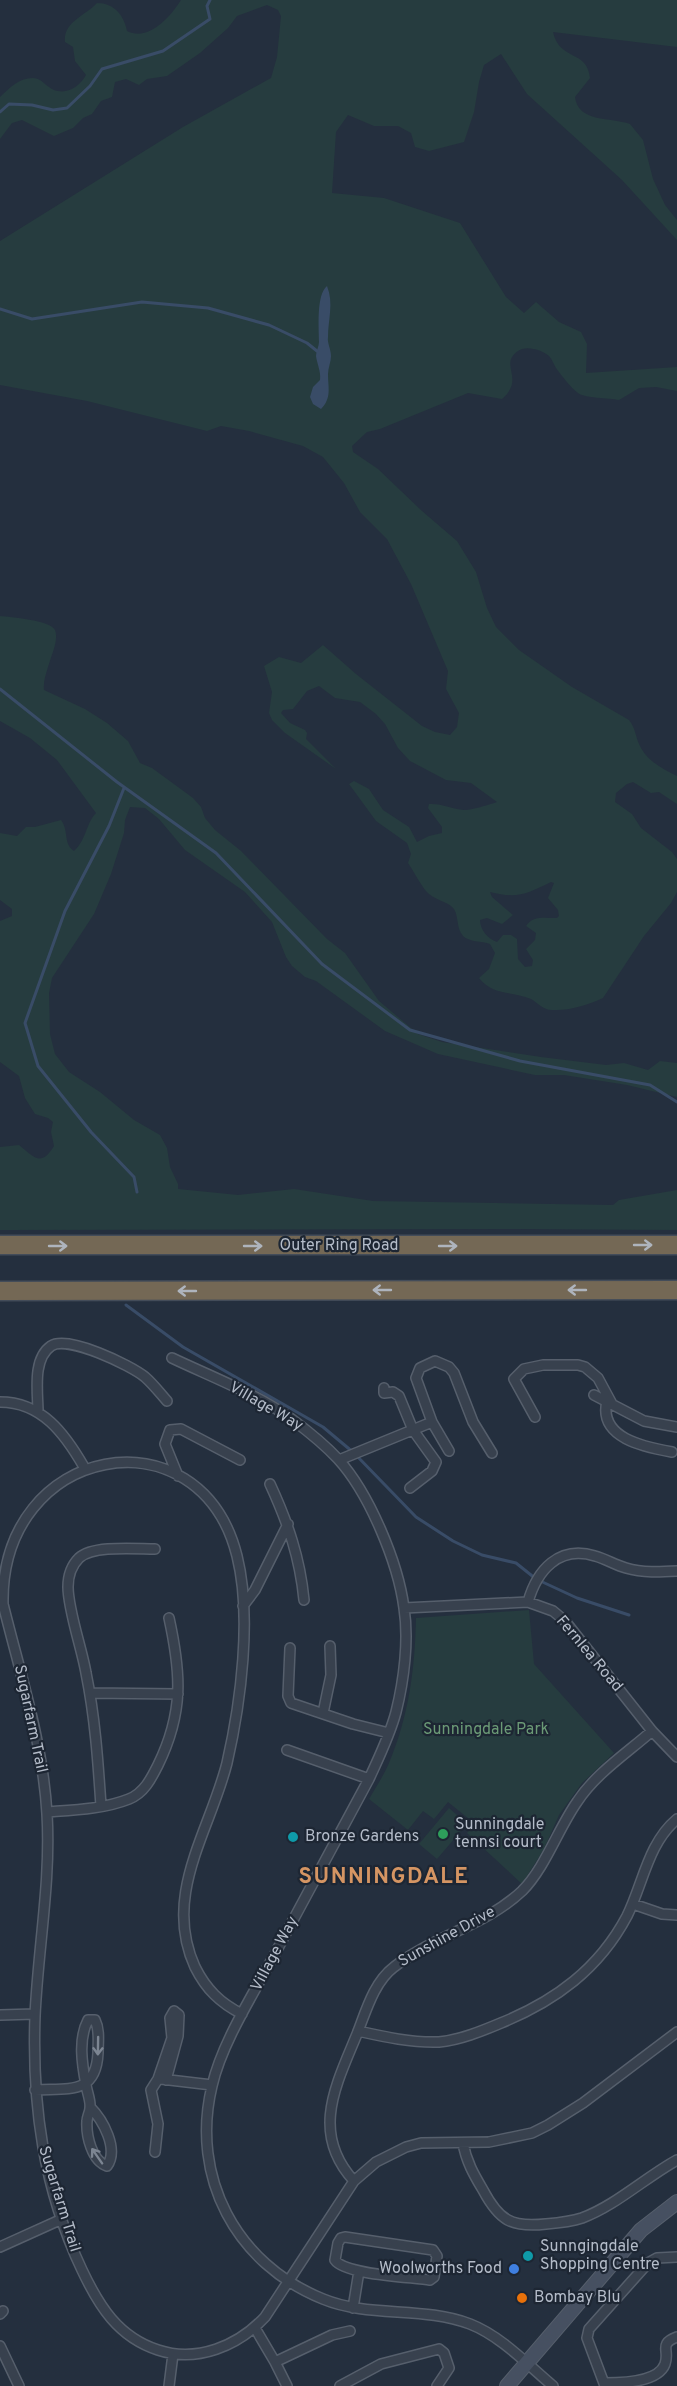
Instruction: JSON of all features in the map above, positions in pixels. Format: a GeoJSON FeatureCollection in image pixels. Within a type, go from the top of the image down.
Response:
{"type":"FeatureCollection","features":[{"type":"Feature","properties":{"kind":"highway","name":"Outer Ring Road"},"geometry":{"type":"LineString","coordinates":[[0,1245],[677,1245]]}},
{"type":"Feature","properties":{"kind":"highway"},"geometry":{"type":"LineString","coordinates":[[0,1291],[677,1290]]}},
{"type":"Feature","properties":{"kind":"main road"},"geometry":{"type":"LineString","coordinates":[[507,2386],[641,2230],[677,2202]]}},
{"type":"Feature","properties":{"kind":"street"},"geometry":{"type":"LineString","coordinates":[[38,1412],[39,1366],[46,1351],[59,1343],[75,1345],[130,1368],[145,1378],[167,1401]]}},
{"type":"Feature","properties":{"kind":"street","name":"Village Way"},"geometry":{"type":"LineString","coordinates":[[172,1358],[253,1397],[291,1419],[339,1460],[366,1500],[380,1528],[395,1568],[404,1608],[405,1646],[402,1674],[396,1712],[389,1733],[369,1779],[242,2014],[212,2085],[206,2120],[206,2146],[218,2195],[227,2216],[254,2254],[288,2282],[326,2301],[353,2308],[449,2319],[469,2324],[487,2332],[553,2386]]}},
{"type":"Feature","properties":{"kind":"street"},"geometry":{"type":"LineString","coordinates":[[448,1451],[432,1422],[416,1378],[420,1368],[435,1361],[449,1366],[454,1373],[473,1422],[492,1453]]}},
{"type":"Feature","properties":{"kind":"street"},"geometry":{"type":"LineString","coordinates":[[535,1417],[514,1379],[524,1369],[543,1365],[585,1367],[598,1378],[610,1402],[605,1416],[614,1430],[644,1447],[672,1452]]}},
{"type":"Feature","properties":{"kind":"street"},"geometry":{"type":"LineString","coordinates":[[384,1388],[384,1393],[393,1392],[399,1396],[413,1430],[436,1462],[432,1471],[410,1488]]}},
{"type":"Feature","properties":{"kind":"street"},"geometry":{"type":"LineString","coordinates":[[594,1395],[645,1420],[659,1425],[677,1427]]}},
{"type":"Feature","properties":{"kind":"street"},"geometry":{"type":"LineString","coordinates":[[0,1402],[22,1405],[38,1412],[63,1434],[84,1467]]}},
{"type":"Feature","properties":{"kind":"street"},"geometry":{"type":"LineString","coordinates":[[339,1460],[432,1422]]}},
{"type":"Feature","properties":{"kind":"street"},"geometry":{"type":"LineString","coordinates":[[177,1476],[165,1444],[170,1430],[181,1429],[240,1460]]}},
{"type":"Feature","properties":{"kind":"street","name":"Sugarfarm Trail"},"geometry":{"type":"LineString","coordinates":[[242,2014],[220,2001],[204,1983],[189,1954],[183,1923],[184,1898],[191,1870],[227,1764],[238,1707],[243,1652],[243,1606],[237,1557],[228,1530],[206,1498],[177,1476],[147,1465],[128,1462],[109,1462],[84,1467],[66,1474],[50,1485],[22,1512],[9,1538],[1,1567],[3,1604],[35,1733],[47,1812],[48,1874],[35,2014],[35,2090],[42,2151],[74,2254],[103,2310],[116,2326],[144,2346],[173,2354],[196,2354],[214,2350],[238,2340],[255,2328],[265,2317],[354,2181],[376,2162],[406,2147],[435,2142],[463,2144],[509,2139],[548,2125],[583,2103],[677,2031]]}},
{"type":"Feature","properties":{"kind":"street"},"geometry":{"type":"LineString","coordinates":[[270,1484],[288,1524],[302,1572],[304,1600]]}},
{"type":"Feature","properties":{"kind":"street"},"geometry":{"type":"LineString","coordinates":[[243,1606],[255,1590],[288,1524]]}},
{"type":"Feature","properties":{"kind":"street"},"geometry":{"type":"LineString","coordinates":[[101,1806],[90,1693],[68,1590],[68,1576],[81,1556],[92,1551],[155,1549]]}},
{"type":"Feature","properties":{"kind":"street"},"geometry":{"type":"LineString","coordinates":[[528,1602],[536,1579],[542,1570],[559,1557],[570,1554],[582,1553],[596,1556],[625,1568],[640,1571],[677,1571]]}},
{"type":"Feature","properties":{"kind":"street","name":"Fernlea Road"},"geometry":{"type":"LineString","coordinates":[[404,1608],[528,1602],[553,1611],[565,1621],[652,1731],[677,1757]]}},
{"type":"Feature","properties":{"kind":"street"},"geometry":{"type":"LineString","coordinates":[[47,1812],[101,1806],[129,1799],[140,1792],[150,1780],[171,1736],[178,1694],[178,1659],[169,1618]]}},
{"type":"Feature","properties":{"kind":"street"},"geometry":{"type":"LineString","coordinates":[[323,1713],[331,1675],[330,1646]]}},
{"type":"Feature","properties":{"kind":"street"},"geometry":{"type":"LineString","coordinates":[[290,1647],[289,1700],[297,1706],[389,1733]]}},
{"type":"Feature","properties":{"kind":"street"},"geometry":{"type":"LineString","coordinates":[[90,1693],[178,1694]]}},
{"type":"Feature","properties":{"kind":"street","name":"Sunshine Drive"},"geometry":{"type":"LineString","coordinates":[[354,2181],[345,2171],[333,2147],[330,2110],[333,2093],[374,1994],[391,1969],[402,1961],[487,1918],[522,1890],[548,1854],[577,1801],[592,1784],[652,1731]]}},
{"type":"Feature","properties":{"kind":"street"},"geometry":{"type":"LineString","coordinates":[[287,1750],[369,1779]]}},
{"type":"Feature","properties":{"kind":"street"},"geometry":{"type":"LineString","coordinates":[[358,2031],[416,2042],[441,2042],[468,2036],[520,2015],[549,2000],[585,1972],[603,1953],[633,1904],[656,1845],[663,1833],[677,1819]]}},
{"type":"Feature","properties":{"kind":"street"},"geometry":{"type":"LineString","coordinates":[[633,1904],[662,1914],[677,1915]]}},
{"type":"Feature","properties":{"kind":"street"},"geometry":{"type":"LineString","coordinates":[[155,2152],[158,2124],[151,2090],[162,2079],[179,2031],[179,2015],[174,2011],[170,2015],[172,2038],[162,2079]]}},
{"type":"Feature","properties":{"kind":"street"},"geometry":{"type":"LineString","coordinates":[[0,2015],[35,2014]]}},
{"type":"Feature","properties":{"kind":"street"},"geometry":{"type":"LineString","coordinates":[[35,2090],[86,2085],[96,2072],[98,2027],[95,2020],[91,2019],[85,2026],[83,2036],[86,2085],[90,2107],[87,2124],[89,2142],[101,2163],[107,2166],[110,2158],[107,2133],[103,2122],[90,2107]]}},
{"type":"Feature","properties":{"kind":"street"},"geometry":{"type":"LineString","coordinates":[[162,2079],[212,2085]]}},
{"type":"Feature","properties":{"kind":"street"},"geometry":{"type":"LineString","coordinates":[[463,2144],[470,2167],[491,2205],[509,2222],[520,2225],[567,2222],[584,2217],[601,2209],[677,2160]]}},
{"type":"Feature","properties":{"kind":"street"},"geometry":{"type":"LineString","coordinates":[[0,2247],[62,2218]]}},
{"type":"Feature","properties":{"kind":"street"},"geometry":{"type":"LineString","coordinates":[[341,2238],[433,2250],[438,2256],[435,2275],[430,2280],[359,2271],[337,2263],[335,2260],[341,2238]]}},
{"type":"Feature","properties":{"kind":"street"},"geometry":{"type":"LineString","coordinates":[[677,2257],[657,2258],[648,2263],[589,2329],[586,2338],[604,2385],[646,2378],[660,2370],[665,2363],[665,2345],[669,2340],[677,2337]]}},
{"type":"Feature","properties":{"kind":"street"},"geometry":{"type":"LineString","coordinates":[[353,2308],[359,2271]]}},
{"type":"Feature","properties":{"kind":"street"},"geometry":{"type":"LineString","coordinates":[[255,2328],[287,2386]]}},
{"type":"Feature","properties":{"kind":"street"},"geometry":{"type":"LineString","coordinates":[[274,2362],[332,2336],[350,2331]]}},
{"type":"Feature","properties":{"kind":"street"},"geometry":{"type":"LineString","coordinates":[[0,2346],[19,2386]]}},
{"type":"Feature","properties":{"kind":"street"},"geometry":{"type":"LineString","coordinates":[[340,2386],[381,2364],[439,2349],[444,2353],[449,2368],[437,2386]]}},
{"type":"Feature","properties":{"kind":"street"},"geometry":{"type":"LineString","coordinates":[[169,2386],[173,2354]]}},
{"type":"Feature","properties":{"kind":"green space"},"geometry":{"type":"Polygon","coordinates":[[[181,0],[677,0],[677,47],[553,32],[561,48],[579,59],[588,69],[590,78],[575,97],[582,111],[596,118],[630,124],[643,140],[653,179],[665,205],[677,220],[677,240],[622,180],[527,94],[501,54],[484,65],[474,112],[464,142],[429,151],[415,147],[411,133],[398,126],[374,126],[348,115],[336,132],[332,193],[384,198],[460,223],[506,297],[524,313],[536,302],[559,322],[581,332],[587,344],[586,373],[677,367],[677,391],[656,387],[639,388],[619,400],[597,398],[581,395],[575,391],[546,354],[525,348],[518,351],[510,361],[512,385],[502,399],[468,393],[380,429],[367,432],[352,446],[353,452],[378,469],[457,541],[476,572],[487,608],[496,627],[519,650],[572,687],[629,720],[647,756],[677,776],[677,804],[659,792],[651,793],[633,782],[616,793],[615,802],[632,814],[641,828],[672,852],[677,859],[677,892],[671,903],[644,936],[603,998],[571,1008],[549,1010],[531,999],[490,988],[485,984],[479,978],[489,969],[495,953],[490,944],[463,936],[459,930],[454,909],[429,894],[408,863],[411,854],[407,843],[376,821],[349,784],[354,781],[369,789],[383,810],[409,827],[417,842],[442,833],[442,827],[428,808],[429,804],[467,810],[497,802],[471,783],[446,780],[410,761],[398,748],[385,724],[376,714],[360,702],[335,698],[319,686],[307,691],[293,709],[283,710],[281,713],[290,723],[305,730],[306,739],[336,769],[285,733],[272,720],[269,713],[272,692],[264,666],[279,657],[301,663],[323,645],[422,726],[450,735],[457,727],[459,713],[446,689],[448,671],[411,584],[387,539],[360,512],[344,483],[323,457],[303,446],[249,431],[221,426],[207,431],[87,401],[0,385],[0,241],[183,127],[271,78],[277,57],[281,16],[278,10],[267,5],[237,16],[228,28],[200,53],[167,76],[147,79],[139,85],[126,79],[115,82],[112,97],[101,101],[92,114],[83,118],[73,128],[54,136],[22,120],[12,123],[0,139],[0,97],[15,84],[28,78],[39,79],[51,89],[59,91],[69,90],[80,83],[86,75],[75,61],[73,47],[65,42],[65,35],[71,24],[97,3],[108,5],[117,11],[127,31],[135,33],[143,33],[158,26],[181,0]],[[551,882],[515,895],[490,892],[492,897],[513,915],[502,924],[487,918],[480,920],[483,931],[494,941],[497,942],[503,935],[511,935],[517,939],[518,959],[525,967],[532,966],[533,960],[526,949],[535,940],[536,933],[526,926],[532,920],[559,916],[558,910],[548,898],[554,883],[551,882]]]}},
{"type":"Feature","properties":{"kind":"green space"},"geometry":{"type":"Polygon","coordinates":[[[0,616],[46,624],[55,630],[56,638],[44,690],[85,709],[107,723],[128,741],[140,763],[152,768],[193,798],[215,830],[241,851],[327,939],[345,953],[379,1001],[418,1034],[442,1042],[606,1065],[624,1063],[648,1070],[660,1061],[677,1063],[677,1097],[627,1085],[564,1075],[535,1075],[438,1054],[385,1031],[292,966],[272,922],[245,892],[185,850],[159,819],[145,808],[130,807],[111,874],[94,914],[52,978],[49,993],[50,1034],[55,1054],[69,1072],[100,1092],[134,1120],[160,1135],[167,1148],[170,1167],[178,1189],[238,1195],[294,1189],[373,1201],[613,1205],[619,1200],[677,1190],[677,1230],[0,1230],[0,1147],[19,1145],[34,1157],[41,1158],[45,1157],[54,1146],[51,1132],[53,1122],[35,1114],[25,1098],[19,1076],[0,1062],[0,921],[12,916],[12,909],[0,900],[0,833],[17,836],[26,827],[61,820],[68,845],[74,851],[96,813],[57,760],[30,738],[0,721],[0,616]]]}},
{"type":"Feature","properties":{"kind":"green space","name":"Sunningdale Park"},"geometry":{"type":"Polygon","coordinates":[[[529,1610],[534,1664],[614,1753],[582,1783],[559,1815],[544,1849],[522,1884],[467,1833],[474,1823],[448,1802],[434,1819],[423,1811],[408,1830],[369,1799],[387,1768],[402,1728],[410,1692],[416,1618],[529,1610]]]}},
{"type":"Feature","properties":{"kind":"green space","name":"Sunningdale tennsi court"},"geometry":{"type":"Polygon","coordinates":[[[449,1808],[467,1824],[437,1859],[419,1844],[449,1808]]]}},
{"type":"Feature","properties":{"kind":"water"},"geometry":{"type":"Polygon","coordinates":[[[327,286],[330,299],[328,339],[331,356],[328,372],[328,397],[321,409],[313,404],[310,397],[313,387],[320,380],[316,356],[319,342],[319,312],[323,290],[327,286]]]}},
{"type":"Feature","properties":{"kind":"waterway"},"geometry":{"type":"LineString","coordinates":[[0,112],[9,104],[32,105],[53,110],[67,108],[90,86],[102,69],[163,51],[210,19],[207,6],[210,0]]}},
{"type":"Feature","properties":{"kind":"waterway"},"geometry":{"type":"LineString","coordinates":[[0,309],[32,319],[142,302],[208,308],[269,325],[307,343],[317,351]]}},
{"type":"Feature","properties":{"kind":"waterway"},"geometry":{"type":"LineString","coordinates":[[0,689],[117,782],[216,853],[322,964],[410,1030],[520,1061],[650,1085],[677,1102]]}},
{"type":"Feature","properties":{"kind":"waterway"},"geometry":{"type":"LineString","coordinates":[[124,788],[109,826],[65,911],[25,1023],[38,1066],[91,1132],[134,1177],[137,1192]]}},
{"type":"Feature","properties":{"kind":"waterway"},"geometry":{"type":"LineString","coordinates":[[126,1305],[183,1347],[323,1427],[354,1453],[416,1517],[453,1541],[482,1555],[516,1563],[536,1579],[577,1598],[629,1615]]}},
{"type":"Feature","properties":{"kind":"place","name":"Sunningdale tennsi court"},"geometry":{"type":"Point","coordinates":[443,1834]}},
{"type":"Feature","properties":{"kind":"place","name":"Bronze Gardens"},"geometry":{"type":"Point","coordinates":[293,1837]}},
{"type":"Feature","properties":{"kind":"place","name":"Sunngingdale Shopping Centre"},"geometry":{"type":"Point","coordinates":[528,2256]}},
{"type":"Feature","properties":{"kind":"place","name":"Woolworths Food"},"geometry":{"type":"Point","coordinates":[514,2269]}},
{"type":"Feature","properties":{"kind":"place","name":"Bombay Blu"},"geometry":{"type":"Point","coordinates":[522,2298]}},
{"type":"Feature","properties":{"kind":"district","name":"SUNNINGDALE"},"geometry":{"type":"Point","coordinates":[384,1877]}}]}
